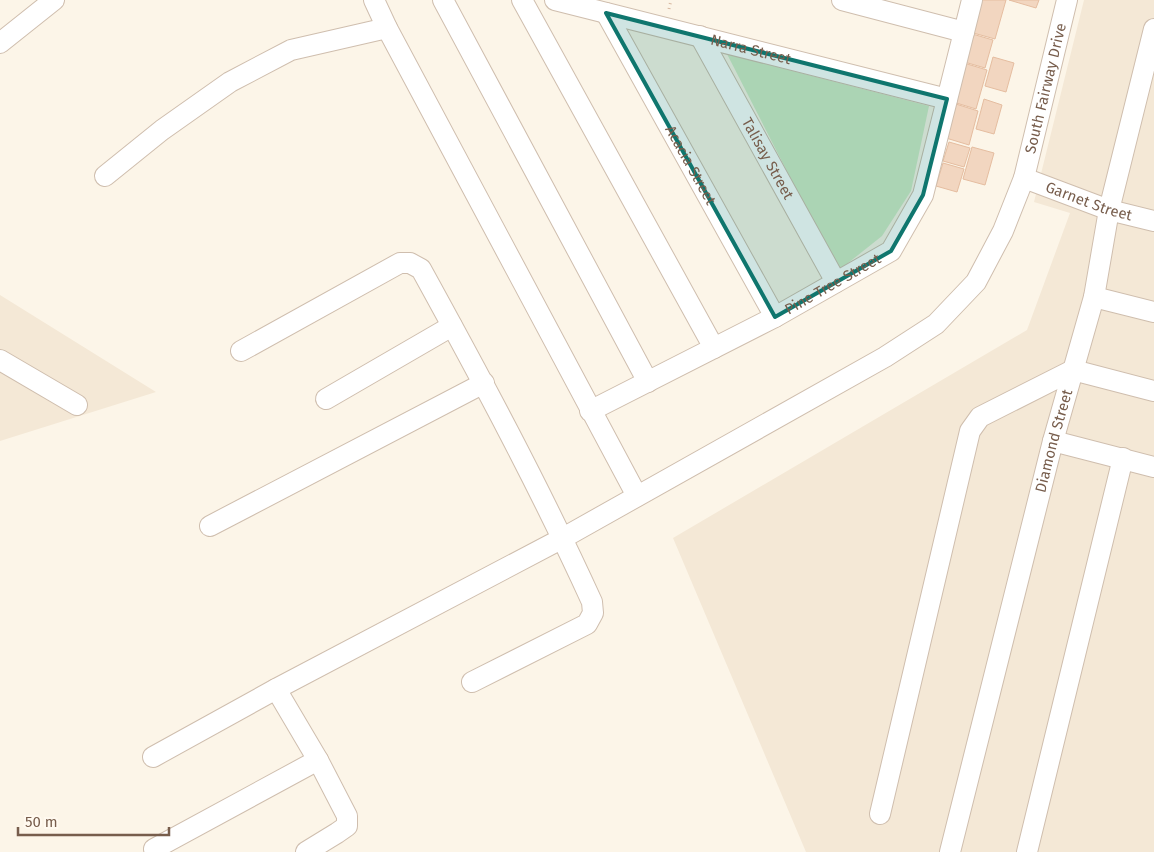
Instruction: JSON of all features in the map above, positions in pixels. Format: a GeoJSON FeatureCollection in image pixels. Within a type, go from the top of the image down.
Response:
{"type":"FeatureCollection","features":[{"type":"Feature","properties":{"kind":"street"},"geometry":{"type":"LineString","coordinates":[[0,43],[54,0]]}},
{"type":"Feature","properties":{"kind":"street"},"geometry":{"type":"LineString","coordinates":[[374,0],[590,412],[637,496]]}},
{"type":"Feature","properties":{"kind":"street"},"geometry":{"type":"LineString","coordinates":[[443,0],[648,382]]}},
{"type":"Feature","properties":{"kind":"street"},"geometry":{"type":"LineString","coordinates":[[522,0],[714,348]]}},
{"type":"Feature","properties":{"kind":"street","name":"Narra Street"},"geometry":{"type":"LineString","coordinates":[[556,0],[947,99]]}},
{"type":"Feature","properties":{"kind":"street"},"geometry":{"type":"LineString","coordinates":[[842,0],[964,32]]}},
{"type":"Feature","properties":{"kind":"street","name":"Pine Tree Street"},"geometry":{"type":"LineString","coordinates":[[590,412],[775,317],[891,251],[923,195],[972,0]]}},
{"type":"Feature","properties":{"kind":"street","name":"South Fairway Drive"},"geometry":{"type":"LineString","coordinates":[[152,757],[276,689],[563,538],[885,357],[936,324],[976,282],[1003,231],[1024,178],[1067,0]]}},
{"type":"Feature","properties":{"kind":"street","name":"Acacia Street"},"geometry":{"type":"LineString","coordinates":[[606,13],[775,317]]}},
{"type":"Feature","properties":{"kind":"street"},"geometry":{"type":"LineString","coordinates":[[105,176],[162,130],[230,82],[291,50],[387,28]]}},
{"type":"Feature","properties":{"kind":"street","name":"Diamond Street"},"geometry":{"type":"LineString","coordinates":[[950,852],[1053,442],[1094,297],[1109,210],[1154,29]]}},
{"type":"Feature","properties":{"kind":"street","name":"Talisay Street"},"geometry":{"type":"LineString","coordinates":[[700,36],[836,282]]}},
{"type":"Feature","properties":{"kind":"street","name":"Garnet Street"},"geometry":{"type":"LineString","coordinates":[[1024,178],[1109,210],[1154,221]]}},
{"type":"Feature","properties":{"kind":"street"},"geometry":{"type":"LineString","coordinates":[[241,351],[400,262],[410,263],[421,269],[484,383],[563,538],[592,602],[593,613],[587,624],[472,682]]}},
{"type":"Feature","properties":{"kind":"street"},"geometry":{"type":"LineString","coordinates":[[1094,297],[1154,312]]}},
{"type":"Feature","properties":{"kind":"street"},"geometry":{"type":"LineString","coordinates":[[326,399],[452,326]]}},
{"type":"Feature","properties":{"kind":"street"},"geometry":{"type":"LineString","coordinates":[[0,360],[78,405]]}},
{"type":"Feature","properties":{"kind":"street"},"geometry":{"type":"LineString","coordinates":[[880,814],[970,431],[980,417],[1073,370],[1154,391]]}},
{"type":"Feature","properties":{"kind":"street"},"geometry":{"type":"LineString","coordinates":[[210,526],[484,383]]}},
{"type":"Feature","properties":{"kind":"street"},"geometry":{"type":"LineString","coordinates":[[1053,442],[1154,467]]}},
{"type":"Feature","properties":{"kind":"street"},"geometry":{"type":"LineString","coordinates":[[1026,852],[1123,458]]}},
{"type":"Feature","properties":{"kind":"street"},"geometry":{"type":"LineString","coordinates":[[276,689],[318,760],[347,816],[347,826],[306,852]]}},
{"type":"Feature","properties":{"kind":"street"},"geometry":{"type":"LineString","coordinates":[[154,849],[318,760]]}},
{"type":"Feature","properties":{"kind":"highlighted area"},"geometry":{"type":"Polygon","coordinates":[[[606,13],[947,99],[923,195],[891,251],[775,317],[606,13]]]}},
{"type":"Feature","properties":{"kind":"shaded area"},"geometry":{"type":"Polygon","coordinates":[[[1084,0],[1154,0],[1154,852],[806,852],[673,538],[1027,330],[1070,213],[1034,202],[1084,0]]]}},
{"type":"Feature","properties":{"kind":"shaded area"},"geometry":{"type":"Polygon","coordinates":[[[0,295],[156,392],[0,441],[0,295]]]}},
{"type":"Feature","properties":{"kind":"green space"},"geometry":{"type":"Polygon","coordinates":[[[727,54],[929,106],[911,191],[882,236],[838,271],[727,54]]]}},
{"type":"Feature","properties":{"kind":"building"},"geometry":{"type":"Polygon","coordinates":[[[975,0],[1006,0],[995,39],[966,31],[975,0]]]}},
{"type":"Feature","properties":{"kind":"building"},"geometry":{"type":"Polygon","coordinates":[[[1009,0],[1039,0],[1036,8],[1009,0]]]}},
{"type":"Feature","properties":{"kind":"building"},"geometry":{"type":"Polygon","coordinates":[[[969,33],[993,40],[985,68],[961,61],[969,33]]]}},
{"type":"Feature","properties":{"kind":"building"},"geometry":{"type":"Polygon","coordinates":[[[993,57],[1014,63],[1006,92],[985,86],[993,57]]]}},
{"type":"Feature","properties":{"kind":"building"},"geometry":{"type":"Polygon","coordinates":[[[964,63],[987,70],[976,109],[953,102],[964,63]]]}},
{"type":"Feature","properties":{"kind":"building"},"geometry":{"type":"Polygon","coordinates":[[[984,99],[1002,105],[994,134],[976,129],[984,99]]]}},
{"type":"Feature","properties":{"kind":"building"},"geometry":{"type":"Polygon","coordinates":[[[956,104],[978,111],[969,145],[946,138],[956,104]]]}},
{"type":"Feature","properties":{"kind":"building"},"geometry":{"type":"Polygon","coordinates":[[[949,142],[970,148],[964,167],[943,161],[949,142]]]}},
{"type":"Feature","properties":{"kind":"building"},"geometry":{"type":"Polygon","coordinates":[[[972,147],[994,153],[985,185],[963,179],[972,147]]]}},
{"type":"Feature","properties":{"kind":"building"},"geometry":{"type":"Polygon","coordinates":[[[943,163],[964,169],[957,192],[936,186],[943,163]]]}}]}
